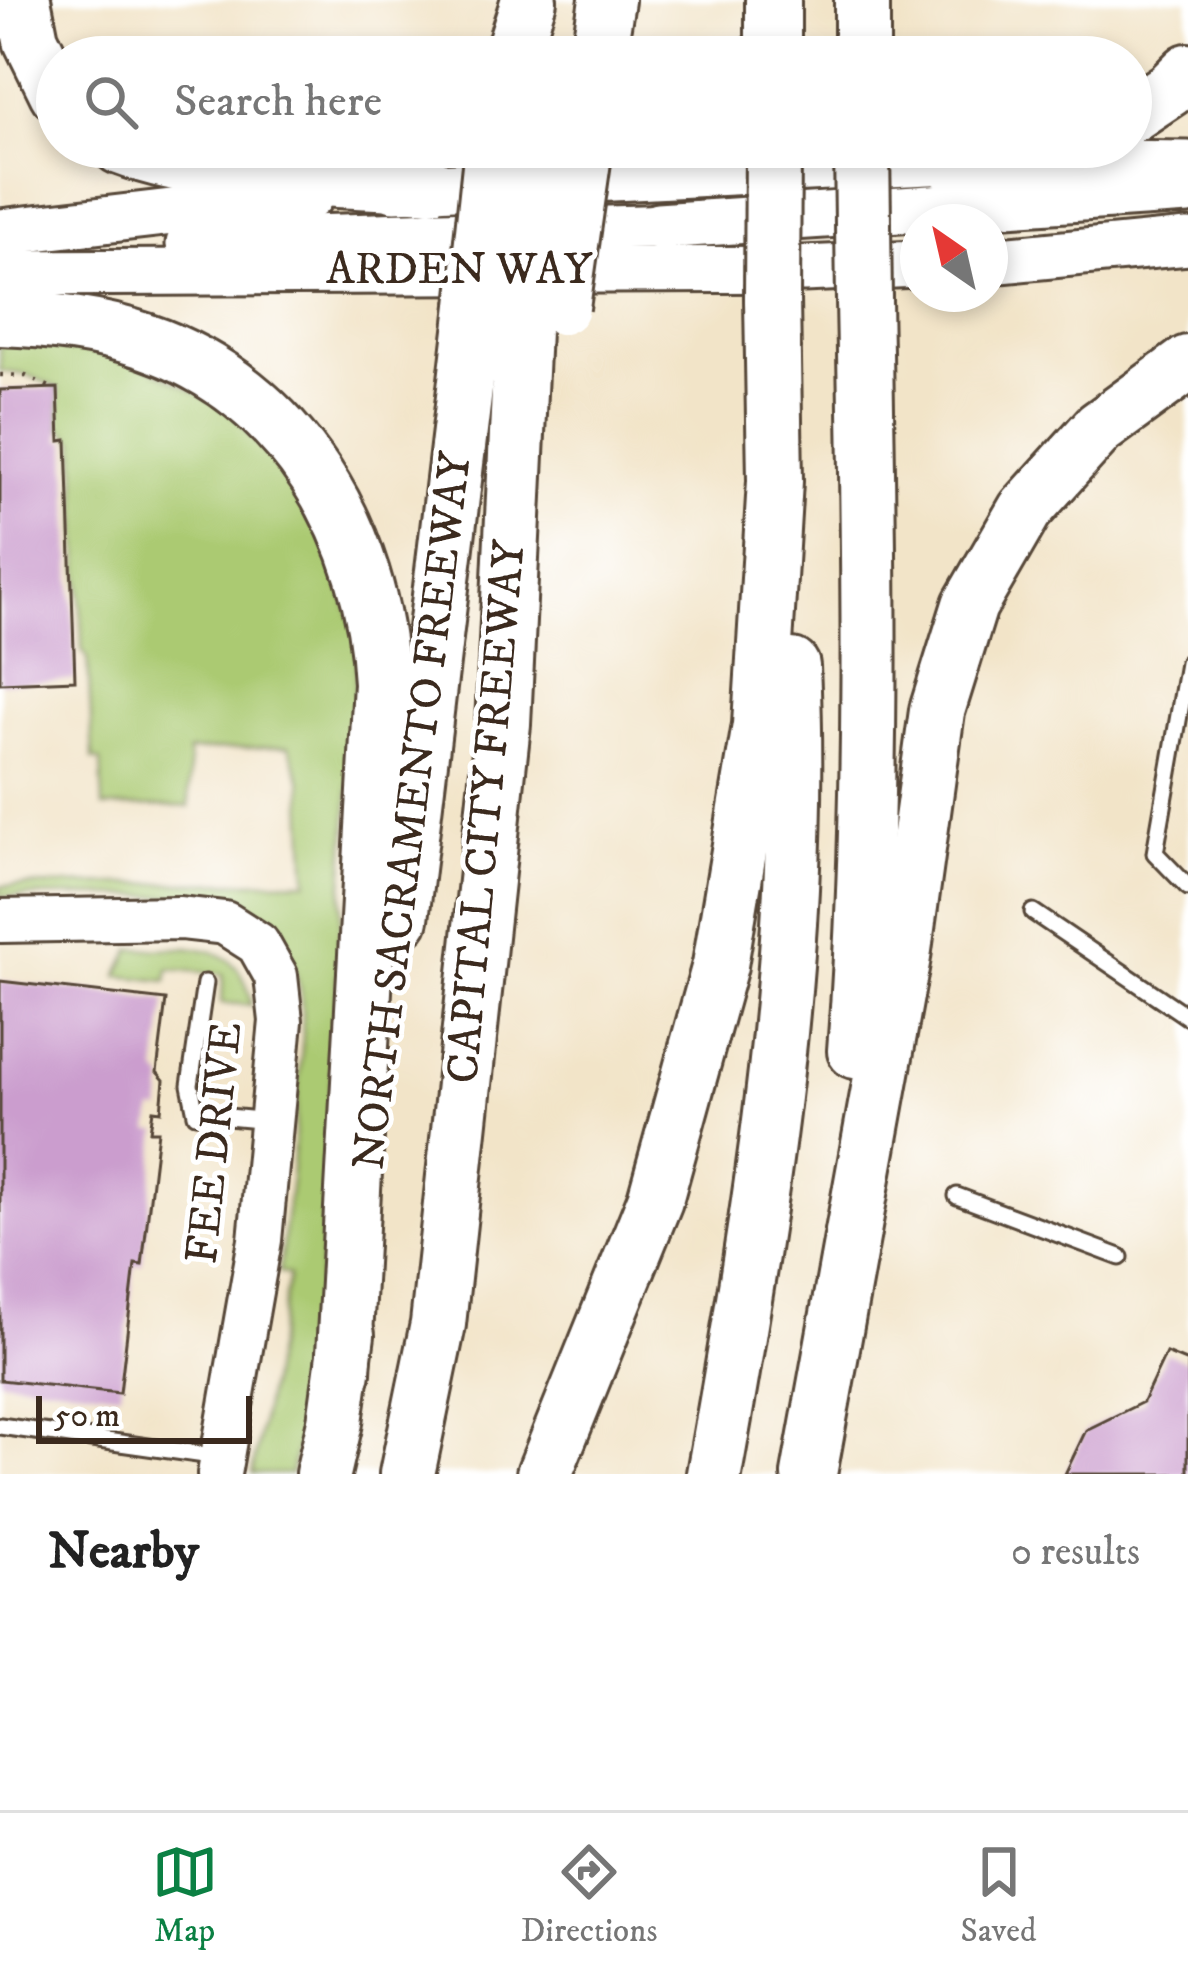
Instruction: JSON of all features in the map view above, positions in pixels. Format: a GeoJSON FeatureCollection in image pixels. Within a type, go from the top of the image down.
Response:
{"type":"FeatureCollection","features":[{"type":"Feature","properties":{"kind":"highway"},"geometry":{"type":"LineString","coordinates":[[23,0],[36,50]]}},
{"type":"Feature","properties":{"kind":"highway"},"geometry":{"type":"LineString","coordinates":[[494,36],[495,0]]}},
{"type":"Feature","properties":{"kind":"highway"},"geometry":{"type":"LineString","coordinates":[[518,36],[529,0]]}},
{"type":"Feature","properties":{"kind":"highway"},"geometry":{"type":"LineString","coordinates":[[545,36],[547,0]]}},
{"type":"Feature","properties":{"kind":"highway"},"geometry":{"type":"LineString","coordinates":[[601,36],[607,0]]}},
{"type":"Feature","properties":{"kind":"highway"},"geometry":{"type":"LineString","coordinates":[[773,0],[773,36]]}},
{"type":"Feature","properties":{"kind":"highway"},"geometry":{"type":"LineString","coordinates":[[862,0],[862,36]]}},
{"type":"Feature","properties":{"kind":"highway"},"geometry":{"type":"LineString","coordinates":[[1152,99],[1188,71]]}},
{"type":"Feature","properties":{"kind":"highway"},"geometry":{"type":"LineString","coordinates":[[221,168],[430,185]]}},
{"type":"Feature","properties":{"kind":"highway","name":"NORTH SACRAMENTO FREEWAY"},"geometry":{"type":"LineString","coordinates":[[323,1474],[520,308],[496,168]]}},
{"type":"Feature","properties":{"kind":"highway","name":"CAPITAL CITY FREEWAY"},"geometry":{"type":"LineString","coordinates":[[406,1474],[438,1324],[503,724],[520,308],[536,168]]}},
{"type":"Feature","properties":{"kind":"highway"},"geometry":{"type":"LineString","coordinates":[[520,308],[577,168]]}},
{"type":"Feature","properties":{"kind":"highway"},"geometry":{"type":"LineString","coordinates":[[544,1474],[656,1200],[720,965],[760,725],[775,432],[773,168]]}},
{"type":"Feature","properties":{"kind":"highway"},"geometry":{"type":"LineString","coordinates":[[848,1263],[850,1134],[867,888],[872,669],[862,168]]}},
{"type":"Feature","properties":{"kind":"highway"},"geometry":{"type":"LineString","coordinates":[[0,317],[106,329],[167,350],[220,378],[271,420],[310,464],[339,511],[362,565],[375,621],[381,683],[343,1372]]}},
{"type":"Feature","properties":{"kind":"highway"},"geometry":{"type":"LineString","coordinates":[[809,1474],[903,957],[937,711],[970,605],[1025,510],[1099,428],[1188,363]]}},
{"type":"Feature","properties":{"kind":"highway"},"geometry":{"type":"LineString","coordinates":[[714,1474],[742,1320],[778,1042],[797,774],[787,556],[775,432]]}},
{"type":"Feature","properties":{"kind":"main road","name":"ARDEN WAY"},"geometry":{"type":"LineString","coordinates":[[1152,164],[1188,164]]}},
{"type":"Feature","properties":{"kind":"main road","name":"ARDEN WAY"},"geometry":{"type":"LineString","coordinates":[[7,250],[160,211],[430,185],[797,168]]}},
{"type":"Feature","properties":{"kind":"main road"},"geometry":{"type":"LineString","coordinates":[[658,226],[1188,191]]}},
{"type":"Feature","properties":{"kind":"main road"},"geometry":{"type":"LineString","coordinates":[[658,226],[900,232]]}},
{"type":"Feature","properties":{"kind":"main road"},"geometry":{"type":"LineString","coordinates":[[7,250],[223,232],[294,236]]}},
{"type":"Feature","properties":{"kind":"main road"},"geometry":{"type":"LineString","coordinates":[[1008,235],[1188,240]]}},
{"type":"Feature","properties":{"kind":"main road"},"geometry":{"type":"LineString","coordinates":[[1008,259],[1188,240]]}},
{"type":"Feature","properties":{"kind":"main road","name":"ARDEN WAY"},"geometry":{"type":"LineString","coordinates":[[7,250],[803,269],[900,265]]}},
{"type":"Feature","properties":{"kind":"street"},"geometry":{"type":"LineString","coordinates":[[294,236],[658,226]]}},
{"type":"Feature","properties":{"kind":"street","name":"FEE DRIVE"},"geometry":{"type":"LineString","coordinates":[[0,921],[180,918],[226,923],[242,931],[268,958],[280,997],[273,1121],[260,1240],[221,1466]]}},
{"type":"Feature","properties":{"kind":"lane"},"geometry":{"type":"LineString","coordinates":[[1188,663],[1155,854],[1188,886]]}},
{"type":"Feature","properties":{"kind":"lane"},"geometry":{"type":"LineString","coordinates":[[1033,912],[1188,1017]]}},
{"type":"Feature","properties":{"kind":"lane"},"geometry":{"type":"LineString","coordinates":[[205,983],[190,1085],[196,1114],[273,1121]]}},
{"type":"Feature","properties":{"kind":"lane"},"geometry":{"type":"LineString","coordinates":[[957,1196],[1120,1257]]}},
{"type":"Feature","properties":{"kind":"lane"},"geometry":{"type":"LineString","coordinates":[[0,1426],[221,1466]]}},
{"type":"Feature","properties":{"kind":"path"},"geometry":{"type":"LineString","coordinates":[[0,375],[26,376],[52,388]]}},
{"type":"Feature","properties":{"kind":"green space"},"geometry":{"type":"Polygon","coordinates":[[[0,339],[127,356],[231,411],[317,513],[358,640],[317,1313],[311,1379],[291,1474],[252,1474],[289,1275],[279,1272],[303,1034],[301,991],[288,948],[252,910],[217,896],[0,896],[0,886],[307,881],[302,782],[289,746],[189,751],[189,806],[103,807],[101,761],[93,759],[88,658],[82,650],[76,442],[59,426],[58,388],[28,375],[0,371],[0,339]]]}},
{"type":"Feature","properties":{"kind":"green space"},"geometry":{"type":"Polygon","coordinates":[[[191,948],[215,953],[233,964],[245,981],[251,1005],[222,1003],[223,974],[169,969],[167,981],[118,976],[131,949],[191,948]]]}},
{"type":"Feature","properties":{"kind":"building"},"geometry":{"type":"Polygon","coordinates":[[[58,388],[60,441],[67,440],[75,680],[0,683],[0,390],[58,388]]]}},
{"type":"Feature","properties":{"kind":"building"},"geometry":{"type":"Polygon","coordinates":[[[0,981],[166,1000],[157,1072],[164,1080],[161,1111],[153,1110],[150,1131],[158,1131],[142,1265],[135,1264],[120,1393],[0,1380],[0,981]]]}},
{"type":"Feature","properties":{"kind":"building"},"geometry":{"type":"Polygon","coordinates":[[[1166,1353],[1188,1362],[1188,1474],[1065,1474],[1086,1430],[1143,1402],[1166,1353]]]}}]}
